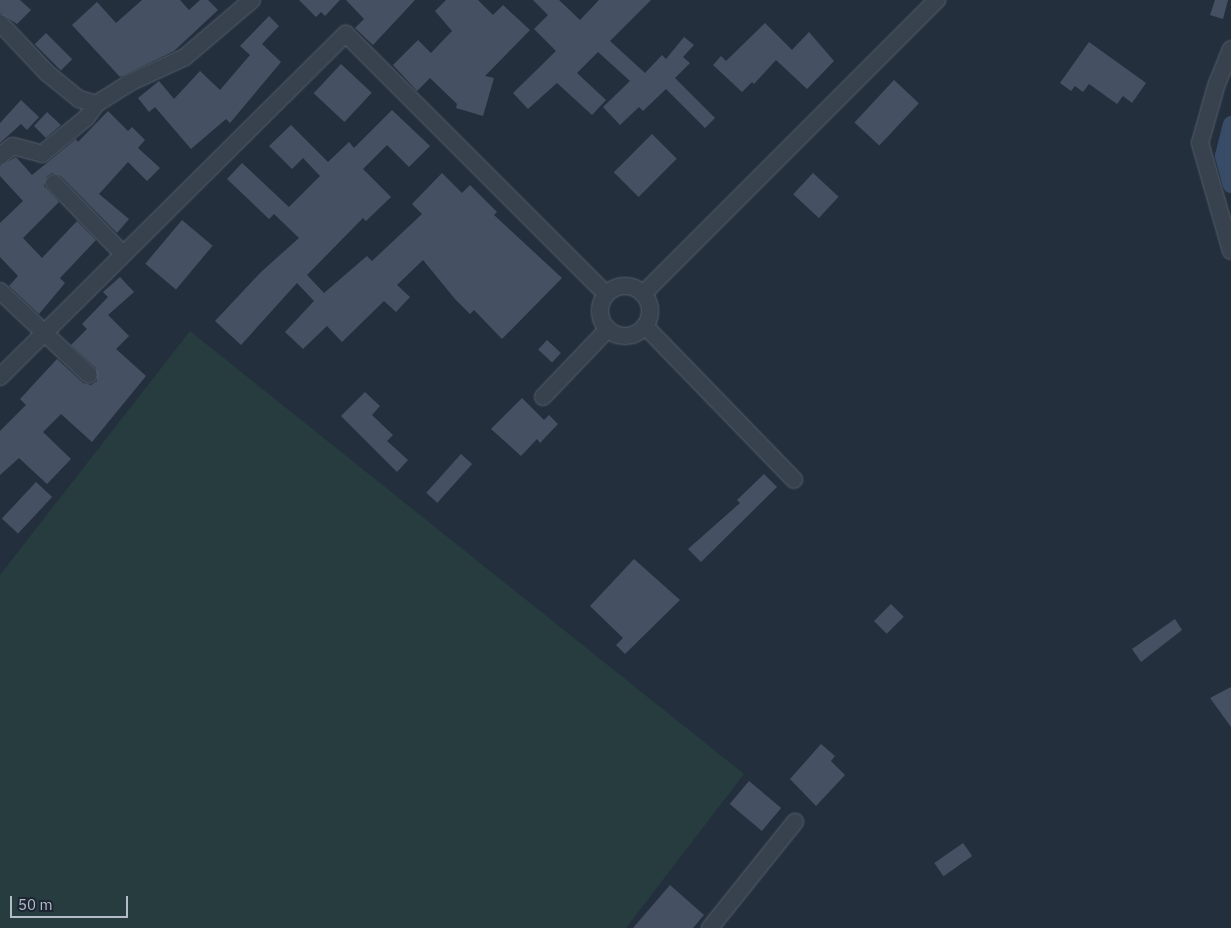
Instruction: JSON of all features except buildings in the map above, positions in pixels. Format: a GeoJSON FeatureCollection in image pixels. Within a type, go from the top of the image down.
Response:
{"type":"FeatureCollection","features":[{"type":"Feature","properties":{"kind":"street"},"geometry":{"type":"LineString","coordinates":[[0,156],[13,146],[42,154],[86,118],[96,104],[129,83],[185,58],[252,0]]}},
{"type":"Feature","properties":{"kind":"street"},"geometry":{"type":"LineString","coordinates":[[643,294],[937,0]]}},
{"type":"Feature","properties":{"kind":"street"},"geometry":{"type":"LineString","coordinates":[[0,23],[47,73],[79,98],[96,104]]}},
{"type":"Feature","properties":{"kind":"street"},"geometry":{"type":"LineString","coordinates":[[0,377],[346,34],[606,294]]}},
{"type":"Feature","properties":{"kind":"street"},"geometry":{"type":"LineString","coordinates":[[1231,49],[1217,83],[1200,143],[1231,251]]}},
{"type":"Feature","properties":{"kind":"street"},"geometry":{"type":"LineString","coordinates":[[54,183],[122,254]]}},
{"type":"Feature","properties":{"kind":"street"},"geometry":{"type":"LineString","coordinates":[[628,286],[643,294],[650,310],[645,326],[631,336],[622,336],[608,330],[600,316],[602,300],[606,294],[628,286]]}},
{"type":"Feature","properties":{"kind":"street"},"geometry":{"type":"LineString","coordinates":[[0,291],[89,375]]}},
{"type":"Feature","properties":{"kind":"street"},"geometry":{"type":"LineString","coordinates":[[645,326],[794,480]]}},
{"type":"Feature","properties":{"kind":"street"},"geometry":{"type":"LineString","coordinates":[[543,397],[608,330]]}},
{"type":"Feature","properties":{"kind":"street"},"geometry":{"type":"LineString","coordinates":[[710,928],[795,822]]}},
{"type":"Feature","properties":{"kind":"green space"},"geometry":{"type":"Polygon","coordinates":[[[190,331],[744,774],[626,928],[0,928],[0,575],[190,331]]]}},
{"type":"Feature","properties":{"kind":"waterway"},"geometry":{"type":"LineString","coordinates":[[1231,124],[1223,156],[1231,185]]}}]}
